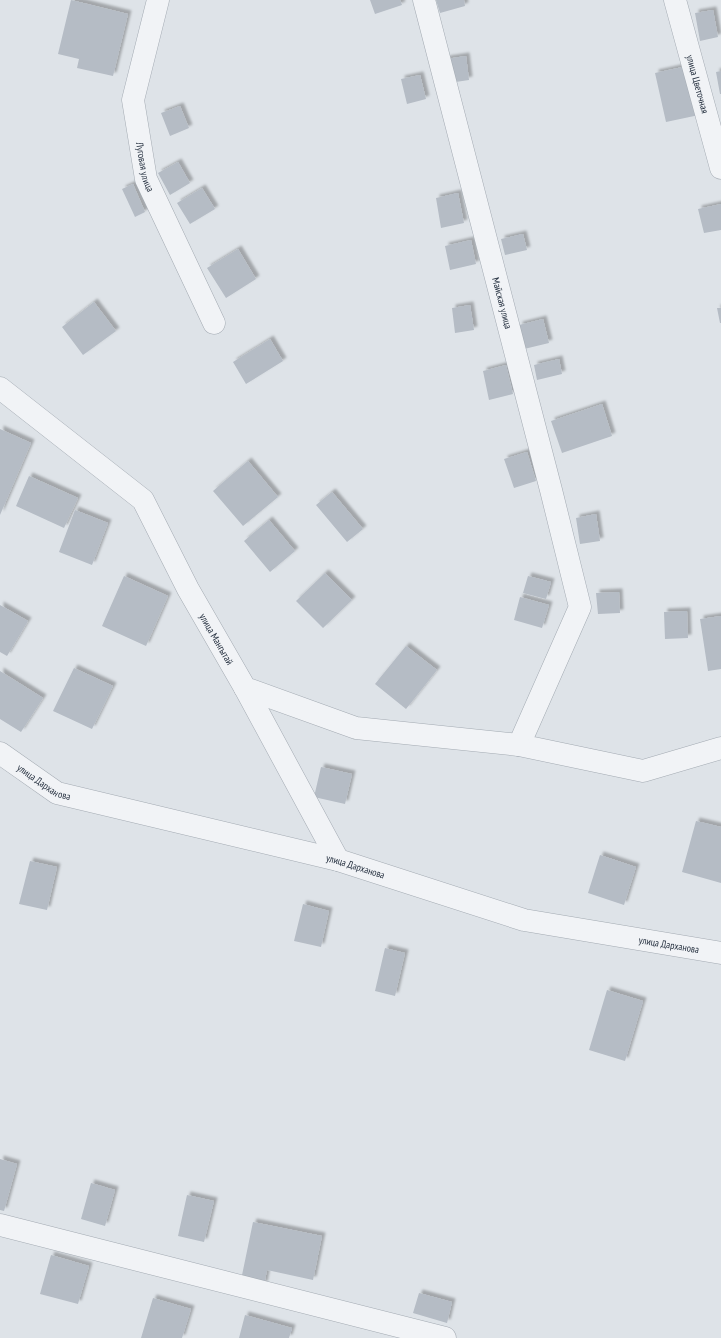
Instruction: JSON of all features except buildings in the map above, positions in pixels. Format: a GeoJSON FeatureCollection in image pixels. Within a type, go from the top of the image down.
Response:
{"type":"FeatureCollection","features":[{"type":"Feature","properties":{"kind":"street","name":"Луговая улица"},"geometry":{"type":"LineString","coordinates":[[158,0],[133,100],[146,178],[214,322]]}},
{"type":"Feature","properties":{"kind":"street","name":"Майская улица"},"geometry":{"type":"LineString","coordinates":[[424,0],[580,607],[519,746]]}},
{"type":"Feature","properties":{"kind":"street","name":"улица Цветочная"},"geometry":{"type":"LineString","coordinates":[[675,0],[721,168]]}},
{"type":"Feature","properties":{"kind":"street","name":"улица Мангытай"},"geometry":{"type":"LineString","coordinates":[[0,388],[143,500],[188,589],[338,860]]}},
{"type":"Feature","properties":{"kind":"street"},"geometry":{"type":"LineString","coordinates":[[244,688],[356,728],[519,746],[643,771],[721,748]]}},
{"type":"Feature","properties":{"kind":"street","name":"улица Дарханова"},"geometry":{"type":"LineString","coordinates":[[0,753],[57,793],[338,860],[524,920],[721,953]]}},
{"type":"Feature","properties":{"kind":"street"},"geometry":{"type":"LineString","coordinates":[[0,1225],[445,1338]]}}]}
